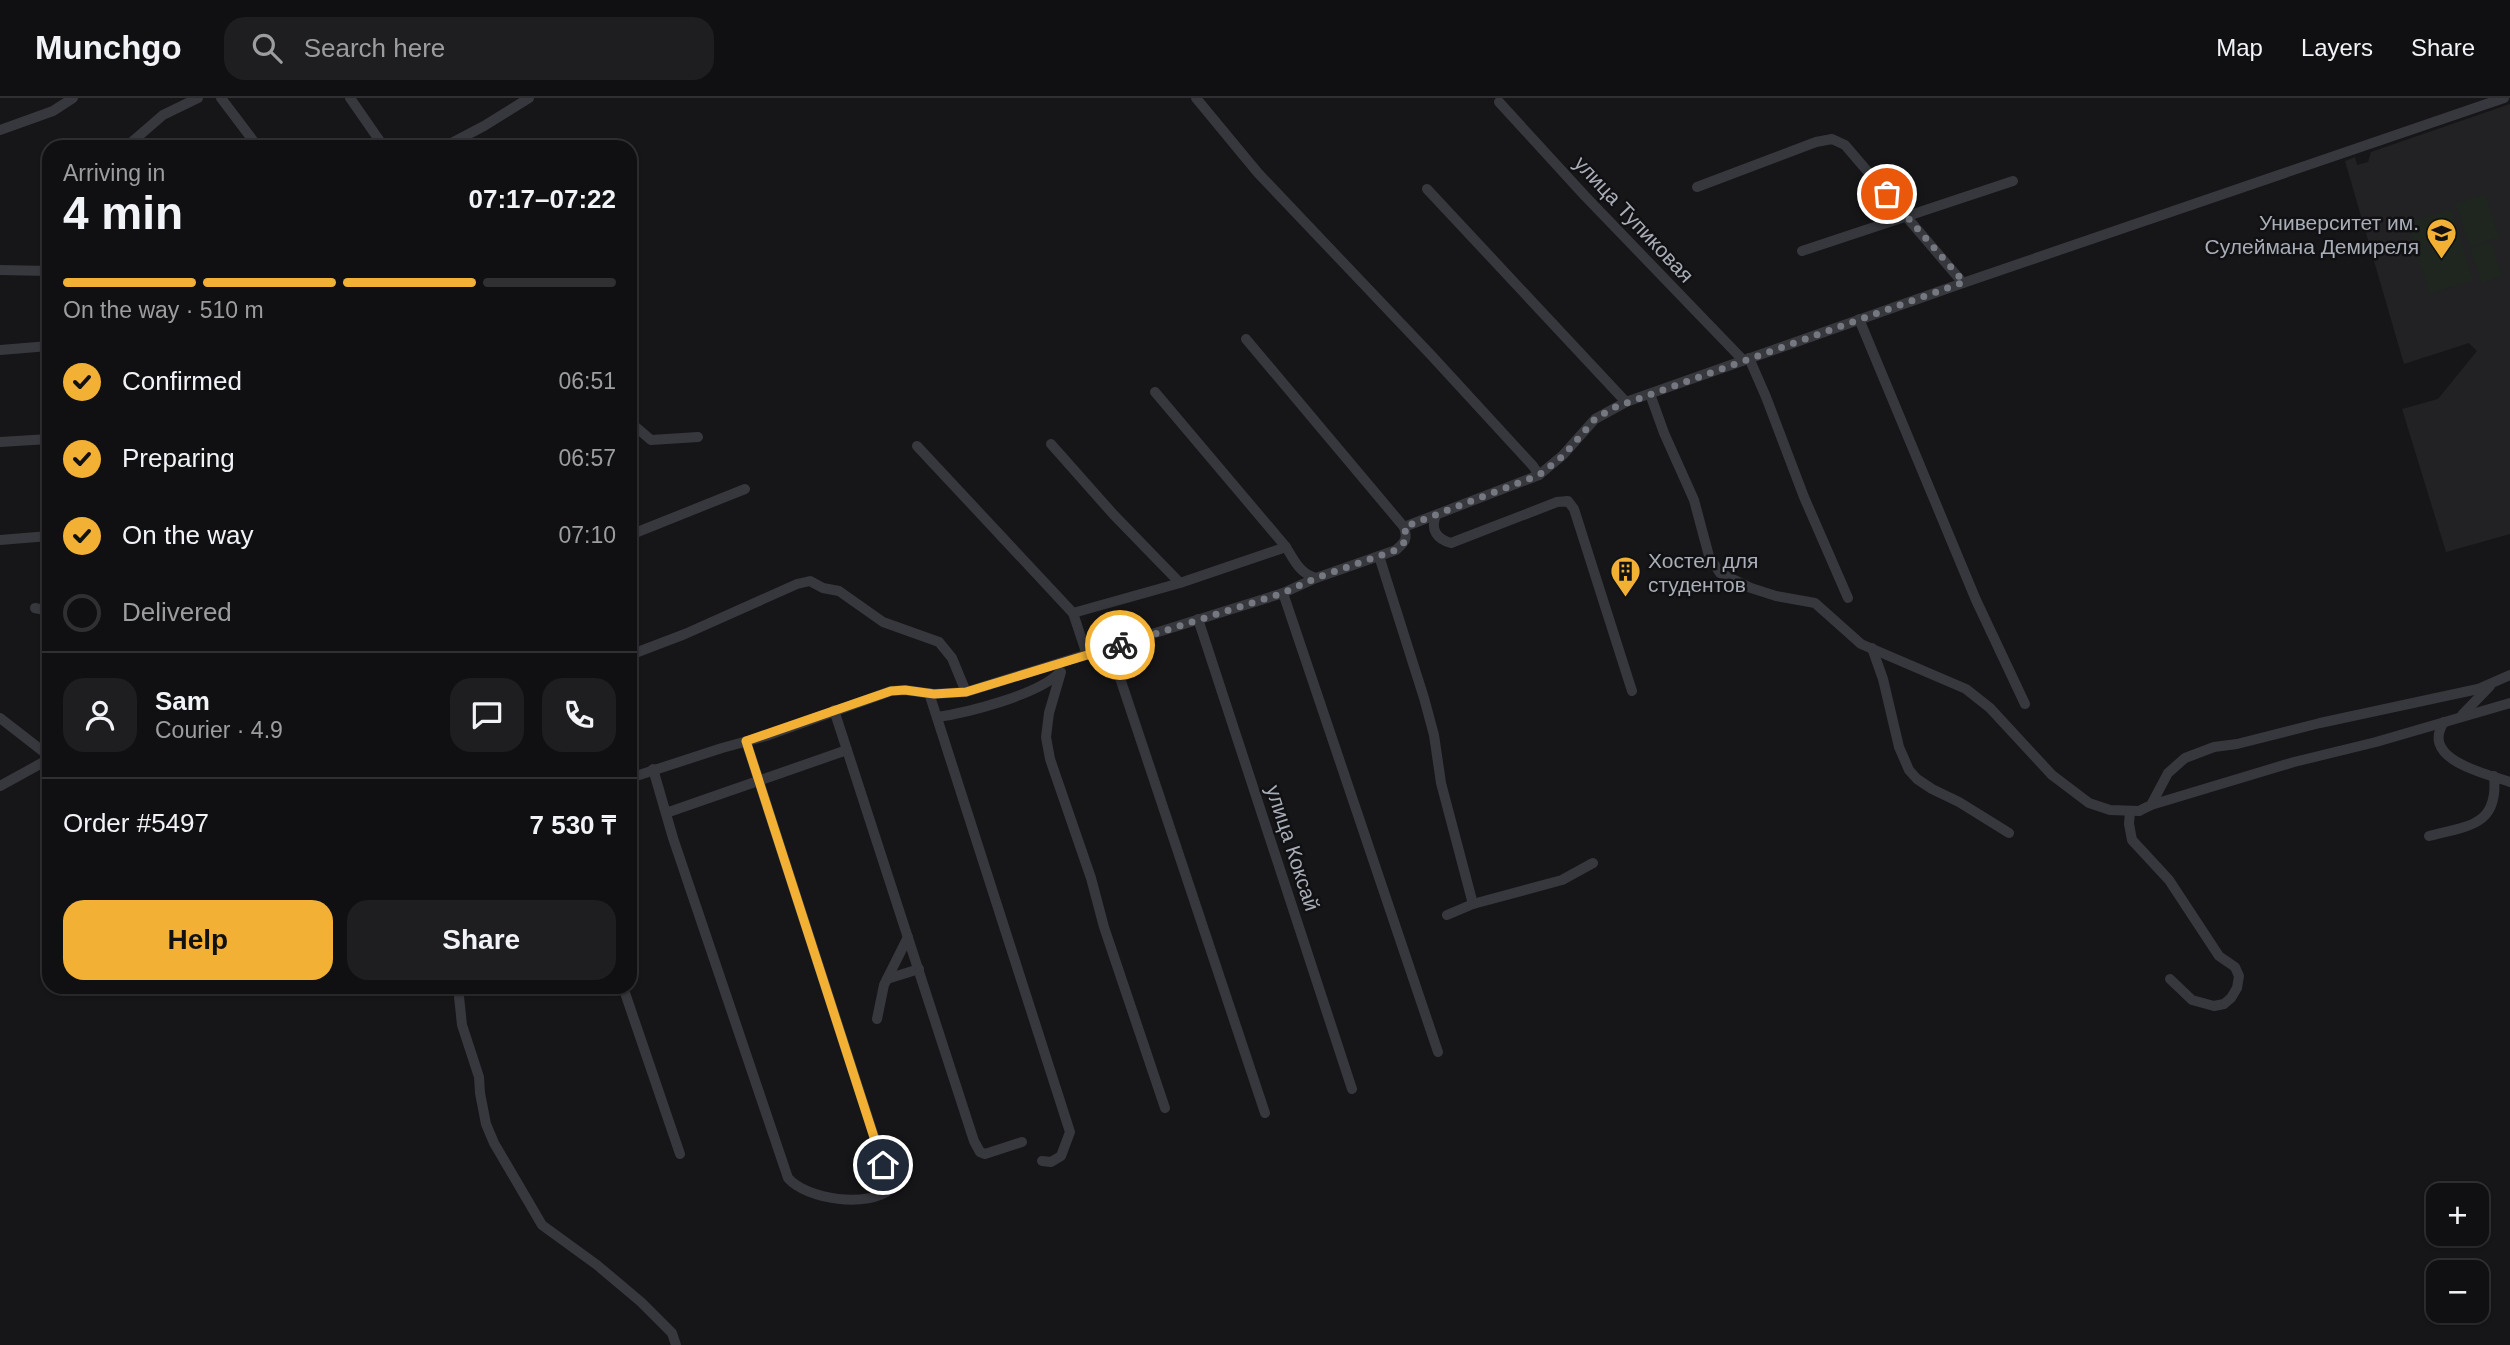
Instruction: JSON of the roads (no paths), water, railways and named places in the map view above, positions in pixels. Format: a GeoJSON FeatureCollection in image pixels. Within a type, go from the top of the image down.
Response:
{"type":"FeatureCollection","features":[{"type":"Feature","properties":{"kind":"street"},"geometry":{"type":"LineString","coordinates":[[0,130],[52,111],[73,98]]}},
{"type":"Feature","properties":{"kind":"street"},"geometry":{"type":"LineString","coordinates":[[134,140],[163,115],[198,98]]}},
{"type":"Feature","properties":{"kind":"street"},"geometry":{"type":"LineString","coordinates":[[221,98],[253,140]]}},
{"type":"Feature","properties":{"kind":"street"},"geometry":{"type":"LineString","coordinates":[[350,98],[379,140]]}},
{"type":"Feature","properties":{"kind":"street"},"geometry":{"type":"LineString","coordinates":[[458,140],[529,98]]}},
{"type":"Feature","properties":{"kind":"street"},"geometry":{"type":"LineString","coordinates":[[1196,98],[1258,173],[1431,355],[1539,475]]}},
{"type":"Feature","properties":{"kind":"street"},"geometry":{"type":"LineString","coordinates":[[1404,527],[1539,475],[1563,456],[1595,419],[1626,402],[1964,282],[2504,98]]}},
{"type":"Feature","properties":{"kind":"street","name":"улица Тупиковая"},"geometry":{"type":"LineString","coordinates":[[1499,102],[1585,197],[1746,359]]}},
{"type":"Feature","properties":{"kind":"street"},"geometry":{"type":"LineString","coordinates":[[1698,187],[1816,142],[1832,139],[1845,145],[1964,282]]}},
{"type":"Feature","properties":{"kind":"street"},"geometry":{"type":"LineString","coordinates":[[1802,251],[2013,181]]}},
{"type":"Feature","properties":{"kind":"street"},"geometry":{"type":"LineString","coordinates":[[1427,189],[1626,402]]}},
{"type":"Feature","properties":{"kind":"street"},"geometry":{"type":"LineString","coordinates":[[0,271],[42,271]]}},
{"type":"Feature","properties":{"kind":"street"},"geometry":{"type":"LineString","coordinates":[[1859,319],[1976,600],[2025,704]]}},
{"type":"Feature","properties":{"kind":"street"},"geometry":{"type":"LineString","coordinates":[[637,775],[891,691],[929,694],[966,692],[1063,666],[1087,655],[1283,593],[1316,578],[1396,550],[1406,542],[1404,527],[1246,340]]}},
{"type":"Feature","properties":{"kind":"street"},"geometry":{"type":"LineString","coordinates":[[0,350],[42,347]]}},
{"type":"Feature","properties":{"kind":"street"},"geometry":{"type":"LineString","coordinates":[[1746,359],[1847,598]]}},
{"type":"Feature","properties":{"kind":"street"},"geometry":{"type":"LineString","coordinates":[[1155,392],[1286,547],[1297,566],[1308,576],[1316,578]]}},
{"type":"Feature","properties":{"kind":"street"},"geometry":{"type":"LineString","coordinates":[[1650,394],[1693,500],[1709,556],[1720,573],[1776,596],[1815,603],[1861,643],[1966,689],[1990,708],[2052,775],[2089,803],[2110,810],[2139,811],[2151,805],[2294,762],[2510,703]]}},
{"type":"Feature","properties":{"kind":"street"},"geometry":{"type":"LineString","coordinates":[[637,428],[651,440],[698,437]]}},
{"type":"Feature","properties":{"kind":"street"},"geometry":{"type":"LineString","coordinates":[[0,442],[42,439]]}},
{"type":"Feature","properties":{"kind":"street"},"geometry":{"type":"LineString","coordinates":[[1051,444],[1113,514],[1180,583]]}},
{"type":"Feature","properties":{"kind":"street"},"geometry":{"type":"LineString","coordinates":[[917,446],[1073,612],[1087,655]]}},
{"type":"Feature","properties":{"kind":"street"},"geometry":{"type":"LineString","coordinates":[[637,533],[745,489]]}},
{"type":"Feature","properties":{"kind":"street"},"geometry":{"type":"LineString","coordinates":[[1436,515],[1435,533],[1441,540],[1451,543],[1557,502],[1568,501],[1574,509],[1632,691]]}},
{"type":"Feature","properties":{"kind":"street"},"geometry":{"type":"LineString","coordinates":[[0,540],[42,537]]}},
{"type":"Feature","properties":{"kind":"street"},"geometry":{"type":"LineString","coordinates":[[1073,612],[1180,583],[1286,547]]}},
{"type":"Feature","properties":{"kind":"street"},"geometry":{"type":"LineString","coordinates":[[1379,556],[1434,735],[1441,783],[1473,904]]}},
{"type":"Feature","properties":{"kind":"street"},"geometry":{"type":"LineString","coordinates":[[637,652],[797,584],[810,581],[823,588],[839,591],[883,622],[939,642],[952,658],[966,692]]}},
{"type":"Feature","properties":{"kind":"street"},"geometry":{"type":"LineString","coordinates":[[1283,593],[1438,1052]]}},
{"type":"Feature","properties":{"kind":"street"},"geometry":{"type":"LineString","coordinates":[[35,608],[42,610]]}},
{"type":"Feature","properties":{"kind":"street","name":"улица Коксай"},"geometry":{"type":"LineString","coordinates":[[1198,619],[1352,1089]]}},
{"type":"Feature","properties":{"kind":"street"},"geometry":{"type":"LineString","coordinates":[[1110,648],[1265,1113]]}},
{"type":"Feature","properties":{"kind":"street"},"geometry":{"type":"LineString","coordinates":[[1872,648],[1883,679],[1899,747],[1909,770],[1932,789],[1959,802],[2009,833]]}},
{"type":"Feature","properties":{"kind":"street"},"geometry":{"type":"LineString","coordinates":[[937,717],[996,703],[1049,683],[1063,666]]}},
{"type":"Feature","properties":{"kind":"street"},"geometry":{"type":"LineString","coordinates":[[1063,666],[1049,713],[1046,737],[1050,759],[1165,1108]]}},
{"type":"Feature","properties":{"kind":"street"},"geometry":{"type":"LineString","coordinates":[[2151,805],[2168,773],[2185,758],[2214,747],[2478,689],[2510,675]]}},
{"type":"Feature","properties":{"kind":"street"},"geometry":{"type":"LineString","coordinates":[[2460,718],[2494,682]]}},
{"type":"Feature","properties":{"kind":"street"},"geometry":{"type":"LineString","coordinates":[[929,694],[1067,1121],[1069,1132],[1061,1156],[1051,1162],[1042,1161]]}},
{"type":"Feature","properties":{"kind":"street"},"geometry":{"type":"LineString","coordinates":[[834,710],[974,1141],[980,1152],[985,1154],[1022,1142]]}},
{"type":"Feature","properties":{"kind":"street"},"geometry":{"type":"LineString","coordinates":[[0,718],[42,751]]}},
{"type":"Feature","properties":{"kind":"street"},"geometry":{"type":"LineString","coordinates":[[2444,722],[2438,735],[2440,745],[2448,757],[2469,769],[2510,782]]}},
{"type":"Feature","properties":{"kind":"street"},"geometry":{"type":"LineString","coordinates":[[653,769],[788,1178],[795,1187],[806,1192],[869,1200],[891,1189],[746,741]]}},
{"type":"Feature","properties":{"kind":"street"},"geometry":{"type":"LineString","coordinates":[[666,813],[847,750]]}},
{"type":"Feature","properties":{"kind":"street"},"geometry":{"type":"LineString","coordinates":[[0,786],[42,761]]}},
{"type":"Feature","properties":{"kind":"street"},"geometry":{"type":"LineString","coordinates":[[2429,836],[2470,825],[2483,818],[2493,807],[2494,776]]}},
{"type":"Feature","properties":{"kind":"street"},"geometry":{"type":"LineString","coordinates":[[2130,811],[2132,840],[2169,880],[2219,956],[2235,967],[2239,976],[2237,988],[2231,998],[2224,1004],[2214,1006],[2192,999],[2171,979]]}},
{"type":"Feature","properties":{"kind":"street"},"geometry":{"type":"LineString","coordinates":[[1447,915],[1473,904],[1562,880],[1593,863]]}},
{"type":"Feature","properties":{"kind":"street"},"geometry":{"type":"LineString","coordinates":[[877,1019],[887,979],[908,937]]}},
{"type":"Feature","properties":{"kind":"street"},"geometry":{"type":"LineString","coordinates":[[887,979],[919,969]]}},
{"type":"Feature","properties":{"kind":"street"},"geometry":{"type":"LineString","coordinates":[[459,994],[462,1025],[479,1077],[486,1124],[494,1143],[542,1225],[597,1265],[641,1302],[673,1333],[676,1345]]}},
{"type":"Feature","properties":{"kind":"street"},"geometry":{"type":"LineString","coordinates":[[625,994],[680,1154]]}},
{"type":"Feature","properties":{"kind":"place","name":"Университет им. Сулеймана Демиреля"},"geometry":{"type":"Point","coordinates":[2442,261]}},
{"type":"Feature","properties":{"kind":"place","name":"Хостел для студентов"},"geometry":{"type":"Point","coordinates":[1625,599]}}]}
